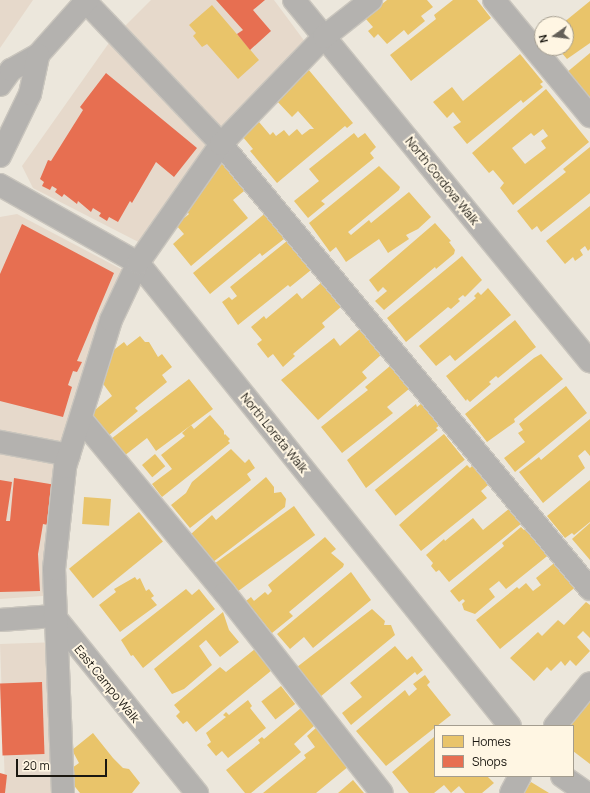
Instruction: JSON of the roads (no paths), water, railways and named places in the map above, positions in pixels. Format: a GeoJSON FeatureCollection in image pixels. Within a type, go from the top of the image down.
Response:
{"type":"FeatureCollection","features":[{"type":"Feature","properties":{"kind":"street","name":"North Cordova Walk"},"geometry":{"type":"LineString","coordinates":[[294,0],[590,361]]}},
{"type":"Feature","properties":{"kind":"street"},"geometry":{"type":"LineString","coordinates":[[63,793],[54,616],[54,569],[65,467],[111,320],[138,263],[221,144],[324,37],[370,0]]}},
{"type":"Feature","properties":{"kind":"street"},"geometry":{"type":"LineString","coordinates":[[494,0],[590,116]]}},
{"type":"Feature","properties":{"kind":"street"},"geometry":{"type":"LineString","coordinates":[[0,85],[11,70],[38,55],[86,1],[221,144],[590,589]]}},
{"type":"Feature","properties":{"kind":"street"},"geometry":{"type":"LineString","coordinates":[[0,156],[30,94],[38,55]]}},
{"type":"Feature","properties":{"kind":"street","name":"North Loreta Walk"},"geometry":{"type":"LineString","coordinates":[[0,185],[138,263],[509,725]]}},
{"type":"Feature","properties":{"kind":"street"},"geometry":{"type":"LineString","coordinates":[[81,419],[225,593],[382,793]]}},
{"type":"Feature","properties":{"kind":"street"},"geometry":{"type":"LineString","coordinates":[[0,442],[69,455]]}},
{"type":"Feature","properties":{"kind":"street"},"geometry":{"type":"LineString","coordinates":[[0,620],[54,616]]}},
{"type":"Feature","properties":{"kind":"street","name":"East Campo Walk"},"geometry":{"type":"LineString","coordinates":[[54,616],[197,793]]}},
{"type":"Feature","properties":{"kind":"street"},"geometry":{"type":"LineString","coordinates":[[557,725],[590,683]]}},
{"type":"Feature","properties":{"kind":"street"},"geometry":{"type":"LineString","coordinates":[[511,793],[519,777]]}},
{"type":"Feature","properties":{"kind":"street"},"geometry":{"type":"LineString","coordinates":[[563,777],[586,793]]}}]}
